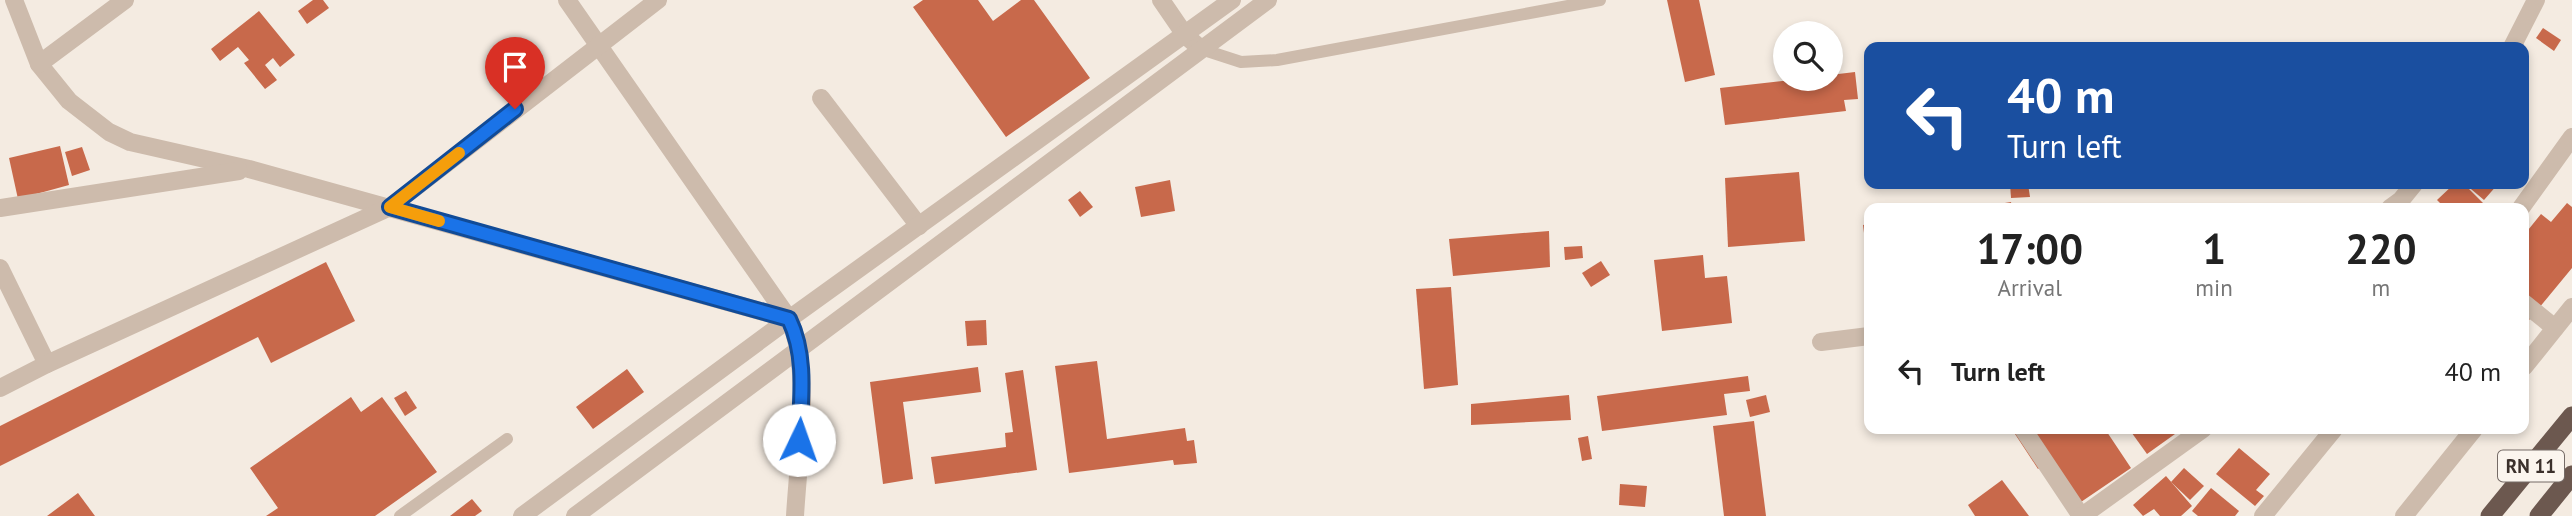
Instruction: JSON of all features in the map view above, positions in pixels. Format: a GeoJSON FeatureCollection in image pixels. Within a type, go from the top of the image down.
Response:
{"type":"FeatureCollection","features":[{"type":"Feature","properties":{"kind":"highway","name":"RN 11"},"geometry":{"type":"LineString","coordinates":[[2490,516],[2572,416]]}},
{"type":"Feature","properties":{"kind":"highway","name":"RN 11"},"geometry":{"type":"LineString","coordinates":[[2539,516],[2572,475]]}},
{"type":"Feature","properties":{"kind":"street"},"geometry":{"type":"LineString","coordinates":[[14,0],[39,64],[69,101],[109,132],[130,142],[249,169],[789,319]]}},
{"type":"Feature","properties":{"kind":"street"},"geometry":{"type":"LineString","coordinates":[[39,64],[125,0]]}},
{"type":"Feature","properties":{"kind":"street"},"geometry":{"type":"LineString","coordinates":[[567,0],[789,319],[796,333],[801,389],[795,516]]}},
{"type":"Feature","properties":{"kind":"street"},"geometry":{"type":"LineString","coordinates":[[0,388],[390,207],[658,0]]}},
{"type":"Feature","properties":{"kind":"street"},"geometry":{"type":"LineString","coordinates":[[1161,0],[1185,35],[1201,49]]}},
{"type":"Feature","properties":{"kind":"street"},"geometry":{"type":"LineString","coordinates":[[522,516],[789,319],[1232,0]]}},
{"type":"Feature","properties":{"kind":"street"},"geometry":{"type":"LineString","coordinates":[[575,516],[1268,0]]}},
{"type":"Feature","properties":{"kind":"street"},"geometry":{"type":"LineString","coordinates":[[2515,42],[2536,0]]}},
{"type":"Feature","properties":{"kind":"street"},"geometry":{"type":"LineString","coordinates":[[821,98],[919,226]]}},
{"type":"Feature","properties":{"kind":"street"},"geometry":{"type":"LineString","coordinates":[[2525,203],[2572,137]]}},
{"type":"Feature","properties":{"kind":"street"},"geometry":{"type":"LineString","coordinates":[[0,208],[249,169]]}},
{"type":"Feature","properties":{"kind":"street"},"geometry":{"type":"LineString","coordinates":[[2397,203],[2410,189]]}},
{"type":"Feature","properties":{"kind":"street"},"geometry":{"type":"LineString","coordinates":[[0,268],[47,364]]}},
{"type":"Feature","properties":{"kind":"street"},"geometry":{"type":"LineString","coordinates":[[2529,307],[2555,328]]}},
{"type":"Feature","properties":{"kind":"street"},"geometry":{"type":"LineString","coordinates":[[2529,361],[2572,307]]}},
{"type":"Feature","properties":{"kind":"street"},"geometry":{"type":"LineString","coordinates":[[1821,342],[1864,337]]}},
{"type":"Feature","properties":{"kind":"street"},"geometry":{"type":"LineString","coordinates":[[2025,434],[2081,516],[2196,434]]}},
{"type":"Feature","properties":{"kind":"street"},"geometry":{"type":"LineString","coordinates":[[2263,516],[2330,434]]}},
{"type":"Feature","properties":{"kind":"street"},"geometry":{"type":"LineString","coordinates":[[2404,516],[2470,434]]}},
{"type":"Feature","properties":{"kind":"lane"},"geometry":{"type":"LineString","coordinates":[[1201,49],[1241,62],[1277,60],[1600,0]]}},
{"type":"Feature","properties":{"kind":"lane"},"geometry":{"type":"LineString","coordinates":[[400,516],[507,439]]}},
{"type":"Feature","properties":{"kind":"building"},"geometry":{"type":"Polygon","coordinates":[[[313,0],[323,0],[329,8],[307,24],[298,11],[313,0]]]}},
{"type":"Feature","properties":{"kind":"building"},"geometry":{"type":"Polygon","coordinates":[[[923,0],[978,0],[993,21],[1021,0],[1034,0],[1090,78],[1006,137],[913,7],[923,0]]]}},
{"type":"Feature","properties":{"kind":"building"},"geometry":{"type":"Polygon","coordinates":[[[1667,0],[1699,0],[1715,75],[1685,82],[1667,0]]]}},
{"type":"Feature","properties":{"kind":"building"},"geometry":{"type":"Polygon","coordinates":[[[259,11],[295,55],[280,67],[273,58],[265,65],[277,80],[265,89],[244,63],[249,60],[238,47],[220,61],[211,49],[259,11]]]}},
{"type":"Feature","properties":{"kind":"building"},"geometry":{"type":"Polygon","coordinates":[[[2543,28],[2561,40],[2554,51],[2536,38],[2543,28]]]}},
{"type":"Feature","properties":{"kind":"building"},"geometry":{"type":"Polygon","coordinates":[[[1855,72],[1858,99],[1844,100],[1846,111],[1725,125],[1720,88],[1773,82],[1773,91],[1843,91],[1843,73],[1855,72]]]}},
{"type":"Feature","properties":{"kind":"building"},"geometry":{"type":"Polygon","coordinates":[[[60,146],[69,185],[18,199],[9,158],[60,146]]]}},
{"type":"Feature","properties":{"kind":"building"},"geometry":{"type":"Polygon","coordinates":[[[82,147],[90,170],[72,176],[65,152],[82,147]]]}},
{"type":"Feature","properties":{"kind":"building"},"geometry":{"type":"Polygon","coordinates":[[[1799,172],[1805,241],[1728,247],[1725,178],[1799,172]]]}},
{"type":"Feature","properties":{"kind":"building"},"geometry":{"type":"Polygon","coordinates":[[[1170,180],[1175,211],[1141,217],[1135,187],[1170,180]]]}},
{"type":"Feature","properties":{"kind":"building"},"geometry":{"type":"Polygon","coordinates":[[[2010,189],[2029,189],[2030,197],[2011,198],[2010,189]]]}},
{"type":"Feature","properties":{"kind":"building"},"geometry":{"type":"Polygon","coordinates":[[[2449,189],[2469,189],[2483,203],[2440,203],[2437,200],[2449,189]]]}},
{"type":"Feature","properties":{"kind":"building"},"geometry":{"type":"Polygon","coordinates":[[[2471,189],[2494,189],[2484,200],[2471,189]]]}},
{"type":"Feature","properties":{"kind":"building"},"geometry":{"type":"Polygon","coordinates":[[[1080,191],[1093,207],[1080,217],[1068,200],[1080,191]]]}},
{"type":"Feature","properties":{"kind":"building"},"geometry":{"type":"Polygon","coordinates":[[[2567,203],[2572,207],[2572,268],[2529,320],[2529,229],[2541,214],[2551,222],[2567,203]]]}},
{"type":"Feature","properties":{"kind":"building"},"geometry":{"type":"Polygon","coordinates":[[[1549,231],[1550,267],[1453,276],[1449,239],[1549,231]]]}},
{"type":"Feature","properties":{"kind":"building"},"geometry":{"type":"Polygon","coordinates":[[[1582,246],[1583,258],[1565,260],[1564,247],[1582,246]]]}},
{"type":"Feature","properties":{"kind":"building"},"geometry":{"type":"Polygon","coordinates":[[[1703,255],[1705,278],[1727,276],[1732,323],[1662,331],[1654,260],[1703,255]]]}},
{"type":"Feature","properties":{"kind":"building"},"geometry":{"type":"Polygon","coordinates":[[[1601,261],[1610,275],[1591,287],[1582,273],[1601,261]]]}},
{"type":"Feature","properties":{"kind":"building"},"geometry":{"type":"Polygon","coordinates":[[[326,262],[355,321],[271,363],[258,337],[0,466],[0,426],[326,262]]]}},
{"type":"Feature","properties":{"kind":"building"},"geometry":{"type":"Polygon","coordinates":[[[1451,287],[1458,385],[1424,389],[1416,289],[1451,287]]]}},
{"type":"Feature","properties":{"kind":"building"},"geometry":{"type":"Polygon","coordinates":[[[986,320],[987,345],[967,346],[965,321],[986,320]]]}},
{"type":"Feature","properties":{"kind":"building"},"geometry":{"type":"Polygon","coordinates":[[[1097,361],[1107,439],[1185,428],[1187,441],[1194,440],[1197,463],[1174,465],[1173,460],[1069,473],[1055,366],[1097,361]]]}},
{"type":"Feature","properties":{"kind":"building"},"geometry":{"type":"Polygon","coordinates":[[[978,367],[981,392],[903,402],[913,479],[883,484],[870,382],[978,367]]]}},
{"type":"Feature","properties":{"kind":"building"},"geometry":{"type":"Polygon","coordinates":[[[627,369],[644,392],[593,429],[576,407],[627,369]]]}},
{"type":"Feature","properties":{"kind":"building"},"geometry":{"type":"Polygon","coordinates":[[[1023,370],[1037,470],[935,484],[931,457],[1006,447],[1005,433],[1013,432],[1005,373],[1023,370]]]}},
{"type":"Feature","properties":{"kind":"building"},"geometry":{"type":"Polygon","coordinates":[[[1748,376],[1750,391],[1724,394],[1727,415],[1602,431],[1597,396],[1748,376]]]}},
{"type":"Feature","properties":{"kind":"building"},"geometry":{"type":"Polygon","coordinates":[[[406,391],[417,408],[405,416],[394,398],[406,391]]]}},
{"type":"Feature","properties":{"kind":"building"},"geometry":{"type":"Polygon","coordinates":[[[1569,395],[1571,420],[1471,425],[1471,404],[1569,395]]]}},
{"type":"Feature","properties":{"kind":"building"},"geometry":{"type":"Polygon","coordinates":[[[1766,395],[1770,412],[1750,417],[1746,400],[1766,395]]]}},
{"type":"Feature","properties":{"kind":"building"},"geometry":{"type":"Polygon","coordinates":[[[351,397],[361,412],[382,397],[437,472],[375,516],[266,516],[278,508],[250,468],[351,397]]]}},
{"type":"Feature","properties":{"kind":"building"},"geometry":{"type":"Polygon","coordinates":[[[1754,421],[1766,516],[1724,516],[1713,426],[1754,421]]]}},
{"type":"Feature","properties":{"kind":"building"},"geometry":{"type":"Polygon","coordinates":[[[2015,434],[2108,434],[2131,468],[2078,504],[2049,461],[2038,469],[2015,434]]]}},
{"type":"Feature","properties":{"kind":"building"},"geometry":{"type":"Polygon","coordinates":[[[2133,434],[2175,434],[2147,454],[2133,434]]]}},
{"type":"Feature","properties":{"kind":"building"},"geometry":{"type":"Polygon","coordinates":[[[1588,436],[1592,459],[1582,461],[1578,438],[1588,436]]]}},
{"type":"Feature","properties":{"kind":"building"},"geometry":{"type":"Polygon","coordinates":[[[2239,448],[2270,474],[2256,490],[2264,496],[2255,506],[2216,474],[2239,448]]]}},
{"type":"Feature","properties":{"kind":"building"},"geometry":{"type":"Polygon","coordinates":[[[2184,468],[2204,486],[2190,500],[2171,482],[2184,468]]]}},
{"type":"Feature","properties":{"kind":"building"},"geometry":{"type":"Polygon","coordinates":[[[2166,476],[2192,506],[2181,516],[2160,516],[2154,509],[2143,516],[2133,505],[2166,476]]]}},
{"type":"Feature","properties":{"kind":"building"},"geometry":{"type":"Polygon","coordinates":[[[2002,480],[2029,516],[1975,516],[1968,505],[2002,480]]]}},
{"type":"Feature","properties":{"kind":"building"},"geometry":{"type":"Polygon","coordinates":[[[1620,484],[1647,486],[1645,507],[1619,505],[1620,484]]]}},
{"type":"Feature","properties":{"kind":"building"},"geometry":{"type":"Polygon","coordinates":[[[2211,488],[2239,511],[2235,516],[2198,516],[2192,511],[2211,488]]]}},
{"type":"Feature","properties":{"kind":"building"},"geometry":{"type":"Polygon","coordinates":[[[78,493],[95,516],[47,516],[78,493]]]}},
{"type":"Feature","properties":{"kind":"building"},"geometry":{"type":"Polygon","coordinates":[[[472,499],[482,511],[475,516],[450,516],[472,499]]]}},
{"type":"Feature","properties":{"kind":"slow traffic"},"geometry":{"type":"LineString","coordinates":[[439,221],[390,207],[459,153]]}},
{"type":"Feature","properties":{"kind":"route"},"geometry":{"type":"LineString","coordinates":[[515,109],[390,207],[789,319],[796,333],[801,368],[799,440]]}}]}
